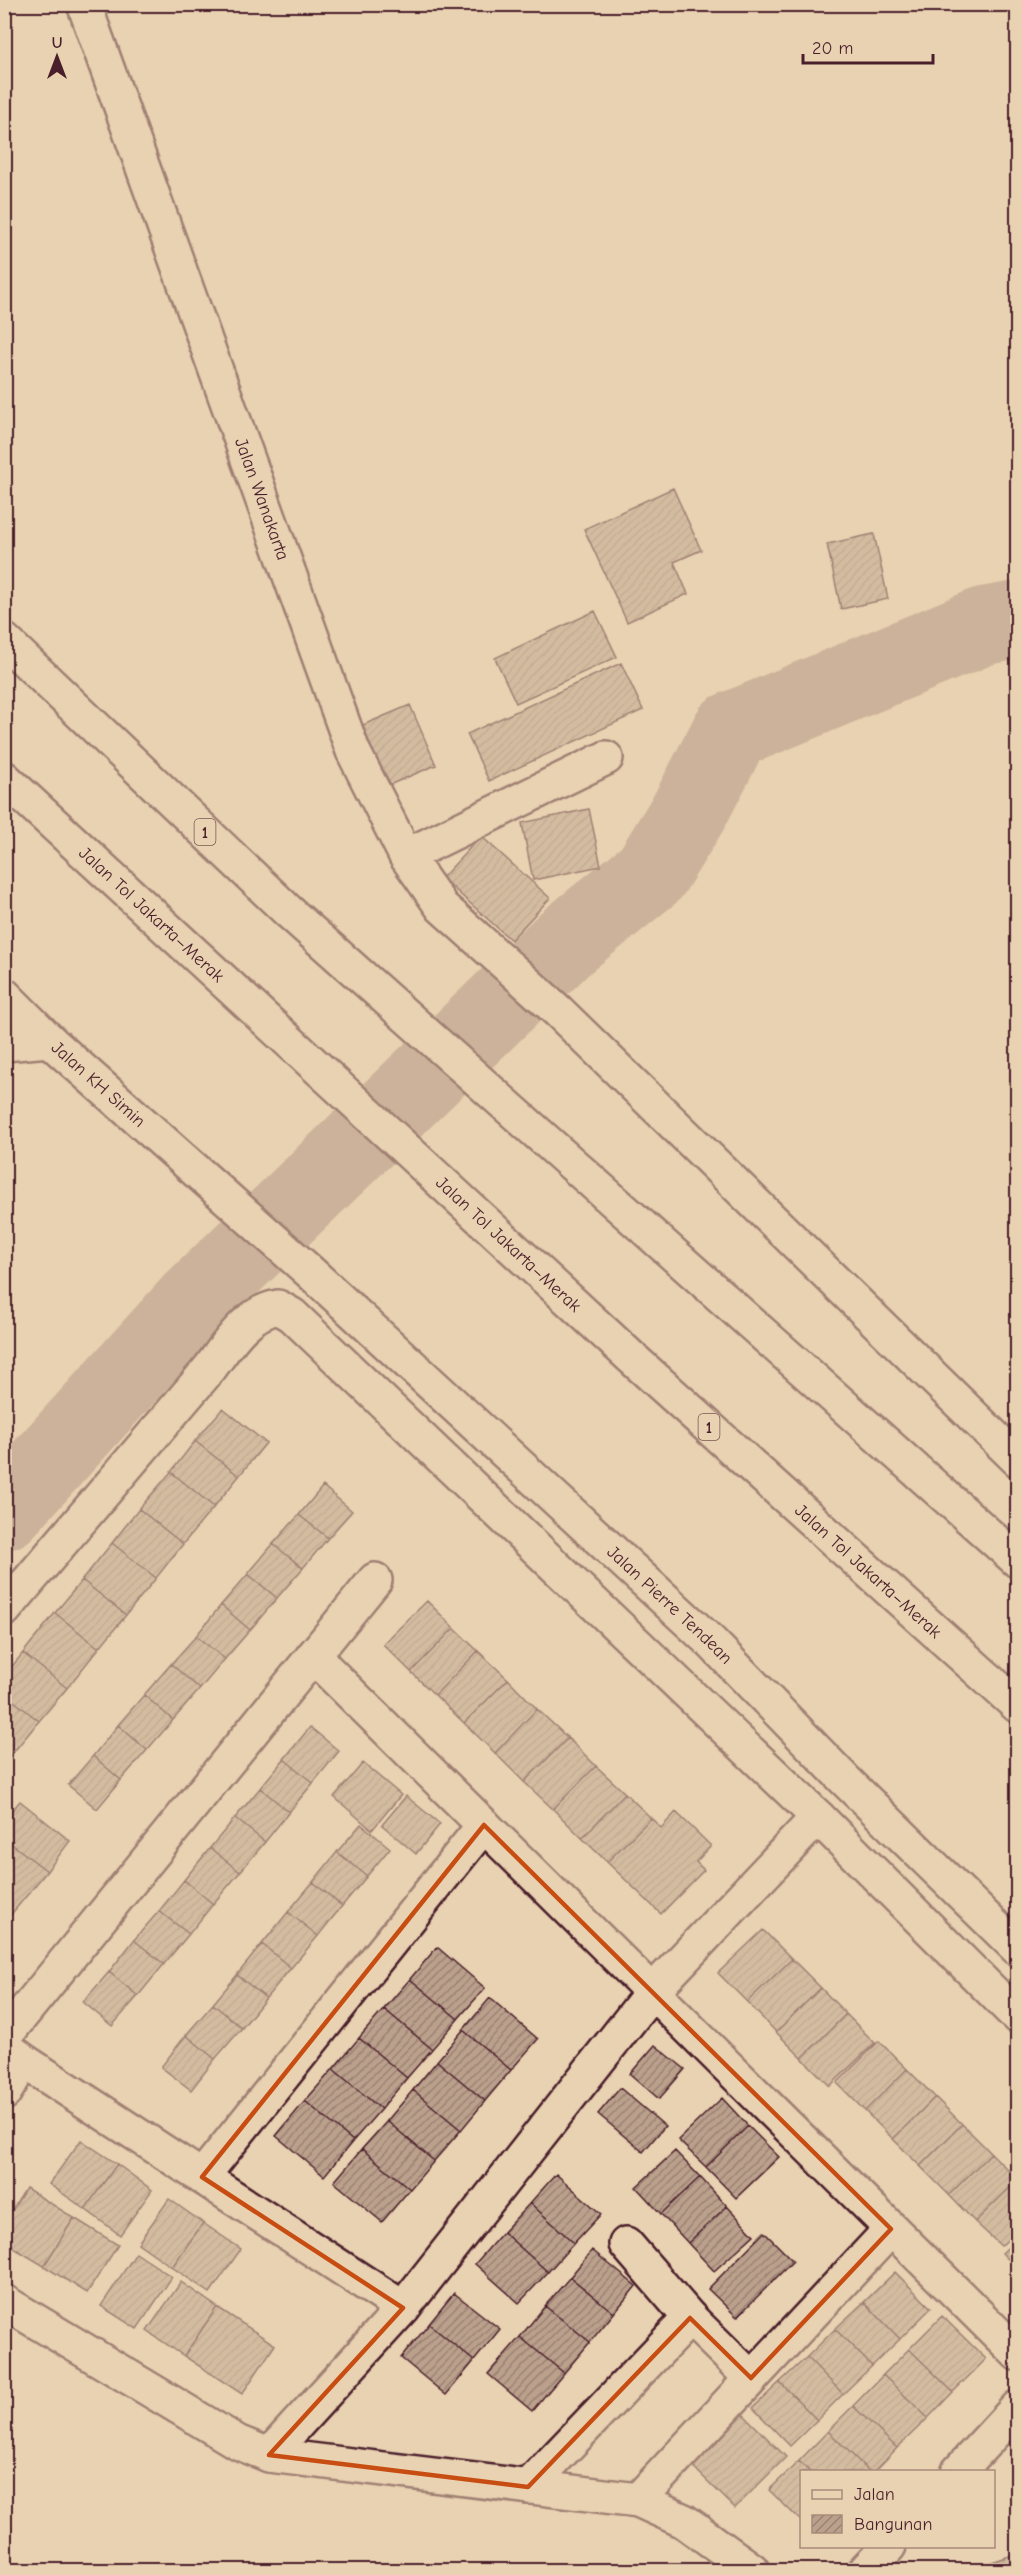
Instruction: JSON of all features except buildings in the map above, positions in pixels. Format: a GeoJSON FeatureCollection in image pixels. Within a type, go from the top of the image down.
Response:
{"type":"FeatureCollection","features":[{"type":"Feature","properties":{"kind":"main road","name":"Jalan Wanakarta"},"geometry":{"type":"LineString","coordinates":[[84,4],[353,751],[406,856],[442,907],[558,1011],[1017,1460]]}},
{"type":"Feature","properties":{"kind":"main road","name":"1"},"geometry":{"type":"LineString","coordinates":[[4,640],[288,911],[1017,1561]]}},
{"type":"Feature","properties":{"kind":"main road"},"geometry":{"type":"LineString","coordinates":[[406,856],[606,758]]}},
{"type":"Feature","properties":{"kind":"main road","name":"Jalan Tol Jakarta–Merak"},"geometry":{"type":"LineString","coordinates":[[4,778],[632,1358],[1017,1706]]}},
{"type":"Feature","properties":{"kind":"main road","name":"Jalan KH Simin"},"geometry":{"type":"LineString","coordinates":[[4,996],[49,1040],[310,1272]]}},
{"type":"Feature","properties":{"kind":"main road"},"geometry":{"type":"LineString","coordinates":[[4,1044],[49,1040]]}},
{"type":"Feature","properties":{"kind":"main road","name":"Jalan Pierre Tendean"},"geometry":{"type":"LineString","coordinates":[[310,1272],[711,1643],[845,1780],[1017,1949]]}},
{"type":"Feature","properties":{"kind":"main road"},"geometry":{"type":"LineString","coordinates":[[4,1610],[210,1368],[241,1328],[264,1310],[278,1307],[292,1315],[818,1817],[1017,2017]]}},
{"type":"Feature","properties":{"kind":"main road"},"geometry":{"type":"LineString","coordinates":[[4,2093],[11,2048],[313,1656],[375,1580]]}},
{"type":"Feature","properties":{"kind":"main road"},"geometry":{"type":"LineString","coordinates":[[313,1656],[1017,2354]]}},
{"type":"Feature","properties":{"kind":"main road"},"geometry":{"type":"LineString","coordinates":[[269,2456],[403,2308],[652,1992],[818,1817]]}},
{"type":"Feature","properties":{"kind":"main road"},"geometry":{"type":"LineString","coordinates":[[202,2177],[484,1825]]}},
{"type":"Feature","properties":{"kind":"main road"},"geometry":{"type":"LineString","coordinates":[[11,2048],[202,2177],[403,2308]]}},
{"type":"Feature","properties":{"kind":"main road"},"geometry":{"type":"LineString","coordinates":[[638,2500],[891,2229]]}},
{"type":"Feature","properties":{"kind":"main road"},"geometry":{"type":"LineString","coordinates":[[626,2244],[690,2318],[751,2378]]}},
{"type":"Feature","properties":{"kind":"main road"},"geometry":{"type":"LineString","coordinates":[[4,2302],[237,2442],[269,2456],[638,2500],[684,2521],[752,2571]]}},
{"type":"Feature","properties":{"kind":"main road"},"geometry":{"type":"LineString","coordinates":[[528,2487],[690,2318]]}},
{"type":"Feature","properties":{"kind":"main road"},"geometry":{"type":"LineString","coordinates":[[960,2470],[1017,2407]]}},
{"type":"Feature","properties":{"kind":"main road"},"geometry":{"type":"LineString","coordinates":[[866,2571],[888,2548]]}},
{"type":"Feature","properties":{"kind":"highlighted area"},"geometry":{"type":"Polygon","coordinates":[[[484,1825],[891,2229],[751,2378],[690,2318],[528,2487],[269,2455],[403,2308],[202,2177],[484,1825]]]}},
{"type":"Feature","properties":{"kind":"waterway"},"geometry":{"type":"LineString","coordinates":[[4,1511],[194,1301],[566,942],[651,873],[690,810],[731,731],[984,626],[1018,620]]}}]}
